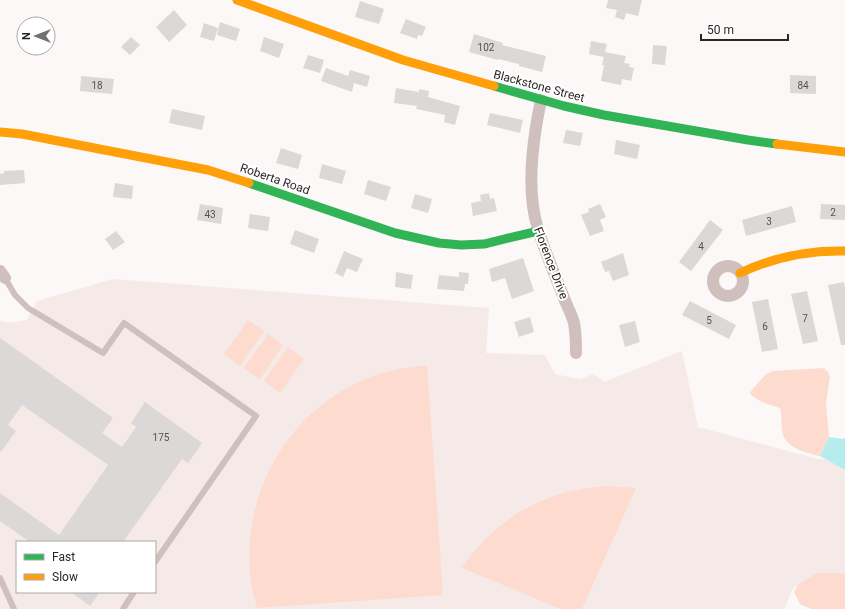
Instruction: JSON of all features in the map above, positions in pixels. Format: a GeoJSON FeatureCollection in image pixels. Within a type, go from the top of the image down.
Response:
{"type":"FeatureCollection","features":[{"type":"Feature","properties":{"kind":"street","name":"Blackstone Street"},"geometry":{"type":"LineString","coordinates":[[238,0],[403,60],[540,100],[604,115],[748,140],[845,152]]}},
{"type":"Feature","properties":{"kind":"street","name":"Florence Drive"},"geometry":{"type":"LineString","coordinates":[[540,100],[535,134],[532,178],[533,201],[538,231],[574,322],[576,353]]}},
{"type":"Feature","properties":{"kind":"street","name":"Roberta Road"},"geometry":{"type":"LineString","coordinates":[[0,132],[22,134],[208,170],[247,181],[419,240],[445,244],[483,244],[538,231]]}},
{"type":"Feature","properties":{"kind":"street"},"geometry":{"type":"LineString","coordinates":[[740,273],[758,264],[795,254],[826,250],[845,251]]}},
{"type":"Feature","properties":{"kind":"lane"},"geometry":{"type":"LineString","coordinates":[[2,274],[15,295],[28,308],[103,353],[124,323],[256,416],[156,561]]}},
{"type":"Feature","properties":{"kind":"lane"},"geometry":{"type":"LineString","coordinates":[[0,578],[14,609]]}},
{"type":"Feature","properties":{"kind":"lane"},"geometry":{"type":"LineString","coordinates":[[123,609],[133,593]]}},
{"type":"Feature","properties":{"kind":"shaded area"},"geometry":{"type":"Polygon","coordinates":[[[113,279],[489,308],[486,353],[545,355],[555,374],[580,379],[593,374],[604,382],[682,351],[698,427],[818,459],[845,460],[845,584],[794,587],[784,609],[0,609],[0,320],[7,323],[27,320],[37,301],[113,279]]]}},
{"type":"Feature","properties":{"kind":"shaded area"},"geometry":{"type":"Polygon","coordinates":[[[248,320],[264,331],[240,366],[224,354],[248,320]]]}},
{"type":"Feature","properties":{"kind":"shaded area"},"geometry":{"type":"Polygon","coordinates":[[[268,334],[283,345],[260,379],[244,368],[268,334]]]}},
{"type":"Feature","properties":{"kind":"shaded area"},"geometry":{"type":"Polygon","coordinates":[[[288,347],[304,359],[280,393],[264,381],[288,347]]]}},
{"type":"Feature","properties":{"kind":"shaded area"},"geometry":{"type":"Polygon","coordinates":[[[427,365],[443,595],[257,608],[250,577],[250,541],[255,510],[264,481],[278,454],[297,429],[319,407],[344,390],[379,374],[427,365]]]}},
{"type":"Feature","properties":{"kind":"shaded area"},"geometry":{"type":"Polygon","coordinates":[[[824,368],[830,377],[826,402],[829,437],[820,456],[802,451],[786,441],[783,436],[780,408],[761,401],[750,394],[766,374],[773,371],[824,368]]]}},
{"type":"Feature","properties":{"kind":"shaded area"},"geometry":{"type":"Polygon","coordinates":[[[605,486],[636,488],[582,609],[561,609],[462,568],[490,534],[523,510],[561,494],[605,486]]]}},
{"type":"Feature","properties":{"kind":"shaded area"},"geometry":{"type":"Polygon","coordinates":[[[817,573],[845,573],[845,609],[811,609],[800,604],[794,592],[799,584],[817,573]]]}},
{"type":"Feature","properties":{"kind":"water"},"geometry":{"type":"Polygon","coordinates":[[[829,437],[845,438],[845,470],[820,456],[829,437]]]}},
{"type":"Feature","properties":{"kind":"building"},"geometry":{"type":"Polygon","coordinates":[[[608,0],[642,0],[638,16],[626,13],[624,20],[615,17],[617,10],[606,8],[608,0]]]}},
{"type":"Feature","properties":{"kind":"building"},"geometry":{"type":"Polygon","coordinates":[[[360,1],[384,9],[379,24],[355,17],[360,1]]]}},
{"type":"Feature","properties":{"kind":"building"},"geometry":{"type":"Polygon","coordinates":[[[174,10],[187,25],[169,42],[156,27],[174,10]]]}},
{"type":"Feature","properties":{"kind":"building"},"geometry":{"type":"Polygon","coordinates":[[[406,19],[426,27],[422,36],[418,35],[417,39],[400,33],[406,19]]]}},
{"type":"Feature","properties":{"kind":"building"},"geometry":{"type":"Polygon","coordinates":[[[220,22],[240,29],[236,41],[217,35],[220,22]]]}},
{"type":"Feature","properties":{"kind":"building"},"geometry":{"type":"Polygon","coordinates":[[[204,23],[218,28],[214,41],[200,37],[204,23]]]}},
{"type":"Feature","properties":{"kind":"building"},"geometry":{"type":"Polygon","coordinates":[[[474,34],[503,43],[502,45],[546,56],[542,72],[519,66],[519,64],[469,52],[474,34]]]}},
{"type":"Feature","properties":{"kind":"building"},"geometry":{"type":"Polygon","coordinates":[[[131,37],[140,45],[130,55],[121,47],[131,37]]]}},
{"type":"Feature","properties":{"kind":"building"},"geometry":{"type":"Polygon","coordinates":[[[264,37],[284,44],[279,58],[260,51],[264,37]]]}},
{"type":"Feature","properties":{"kind":"building"},"geometry":{"type":"Polygon","coordinates":[[[591,41],[607,44],[605,52],[626,56],[624,63],[630,64],[629,67],[634,68],[631,81],[622,79],[621,85],[601,81],[604,57],[589,54],[591,41]]]}},
{"type":"Feature","properties":{"kind":"building"},"geometry":{"type":"Polygon","coordinates":[[[653,45],[667,46],[665,65],[652,64],[653,45]]]}},
{"type":"Feature","properties":{"kind":"building"},"geometry":{"type":"Polygon","coordinates":[[[308,55],[324,60],[320,73],[303,68],[308,55]]]}},
{"type":"Feature","properties":{"kind":"building"},"geometry":{"type":"Polygon","coordinates":[[[326,68],[348,76],[350,70],[370,76],[367,87],[354,83],[352,92],[321,81],[326,68]]]}},
{"type":"Feature","properties":{"kind":"building"},"geometry":{"type":"Polygon","coordinates":[[[790,75],[816,76],[816,94],[790,93],[790,75]]]}},
{"type":"Feature","properties":{"kind":"building"},"geometry":{"type":"Polygon","coordinates":[[[81,76],[114,79],[112,94],[80,91],[81,76]]]}},
{"type":"Feature","properties":{"kind":"building"},"geometry":{"type":"Polygon","coordinates":[[[396,88],[419,92],[419,89],[429,91],[428,97],[460,106],[455,125],[444,122],[445,115],[416,109],[417,106],[394,103],[396,88]]]}},
{"type":"Feature","properties":{"kind":"building"},"geometry":{"type":"Polygon","coordinates":[[[172,109],[205,116],[202,130],[169,123],[172,109]]]}},
{"type":"Feature","properties":{"kind":"building"},"geometry":{"type":"Polygon","coordinates":[[[490,113],[523,120],[520,133],[487,125],[490,113]]]}},
{"type":"Feature","properties":{"kind":"building"},"geometry":{"type":"Polygon","coordinates":[[[566,130],[583,133],[580,146],[563,143],[566,130]]]}},
{"type":"Feature","properties":{"kind":"building"},"geometry":{"type":"Polygon","coordinates":[[[616,140],[640,145],[637,159],[614,154],[616,140]]]}},
{"type":"Feature","properties":{"kind":"building"},"geometry":{"type":"Polygon","coordinates":[[[281,148],[302,155],[298,169],[276,163],[281,148]]]}},
{"type":"Feature","properties":{"kind":"building"},"geometry":{"type":"Polygon","coordinates":[[[322,164],[346,171],[342,184],[319,178],[322,164]]]}},
{"type":"Feature","properties":{"kind":"building"},"geometry":{"type":"Polygon","coordinates":[[[24,170],[25,183],[0,185],[0,174],[4,173],[4,171],[24,170]]]}},
{"type":"Feature","properties":{"kind":"building"},"geometry":{"type":"Polygon","coordinates":[[[368,180],[391,187],[386,201],[364,194],[368,180]]]}},
{"type":"Feature","properties":{"kind":"building"},"geometry":{"type":"Polygon","coordinates":[[[115,183],[133,186],[132,199],[113,197],[115,183]]]}},
{"type":"Feature","properties":{"kind":"building"},"geometry":{"type":"Polygon","coordinates":[[[489,193],[490,199],[494,198],[497,211],[473,216],[471,203],[481,201],[480,195],[489,193]]]}},
{"type":"Feature","properties":{"kind":"building"},"geometry":{"type":"Polygon","coordinates":[[[415,194],[432,199],[428,213],[411,208],[415,194]]]}},
{"type":"Feature","properties":{"kind":"building"},"geometry":{"type":"Polygon","coordinates":[[[200,204],[223,208],[221,224],[197,220],[200,204]]]}},
{"type":"Feature","properties":{"kind":"building"},"geometry":{"type":"Polygon","coordinates":[[[600,204],[606,217],[600,220],[604,231],[590,236],[581,215],[589,212],[588,209],[600,204]]]}},
{"type":"Feature","properties":{"kind":"building"},"geometry":{"type":"Polygon","coordinates":[[[821,204],[845,205],[845,220],[820,219],[821,204]]]}},
{"type":"Feature","properties":{"kind":"building"},"geometry":{"type":"Polygon","coordinates":[[[792,206],[796,222],[746,236],[742,220],[792,206]]]}},
{"type":"Feature","properties":{"kind":"building"},"geometry":{"type":"Polygon","coordinates":[[[250,214],[270,217],[268,231],[248,228],[250,214]]]}},
{"type":"Feature","properties":{"kind":"building"},"geometry":{"type":"Polygon","coordinates":[[[710,220],[723,230],[691,271],[679,262],[710,220]]]}},
{"type":"Feature","properties":{"kind":"building"},"geometry":{"type":"Polygon","coordinates":[[[295,230],[319,239],[314,253],[290,244],[295,230]]]}},
{"type":"Feature","properties":{"kind":"building"},"geometry":{"type":"Polygon","coordinates":[[[116,231],[125,242],[113,250],[105,239],[116,231]]]}},
{"type":"Feature","properties":{"kind":"building"},"geometry":{"type":"Polygon","coordinates":[[[344,251],[363,259],[357,272],[347,268],[343,277],[335,273],[344,251]]]}},
{"type":"Feature","properties":{"kind":"building"},"geometry":{"type":"Polygon","coordinates":[[[623,253],[629,275],[613,281],[609,271],[605,272],[601,262],[623,253]]]}},
{"type":"Feature","properties":{"kind":"building"},"geometry":{"type":"Polygon","coordinates":[[[523,258],[534,291],[512,299],[505,278],[492,282],[489,269],[523,258]]]}},
{"type":"Feature","properties":{"kind":"building"},"geometry":{"type":"Polygon","coordinates":[[[396,272],[413,275],[411,289],[395,287],[396,272]]]}},
{"type":"Feature","properties":{"kind":"building"},"geometry":{"type":"Polygon","coordinates":[[[459,272],[469,273],[468,284],[465,284],[464,291],[437,289],[439,275],[459,277],[459,272]]]}},
{"type":"Feature","properties":{"kind":"building"},"geometry":{"type":"Polygon","coordinates":[[[844,282],[845,345],[841,345],[828,285],[844,282]]]}},
{"type":"Feature","properties":{"kind":"building"},"geometry":{"type":"Polygon","coordinates":[[[807,291],[818,341],[803,344],[791,294],[807,291]]]}},
{"type":"Feature","properties":{"kind":"building"},"geometry":{"type":"Polygon","coordinates":[[[768,299],[778,349],[762,352],[752,302],[768,299]]]}},
{"type":"Feature","properties":{"kind":"building"},"geometry":{"type":"Polygon","coordinates":[[[690,301],[736,325],[729,339],[682,315],[690,301]]]}},
{"type":"Feature","properties":{"kind":"building"},"geometry":{"type":"Polygon","coordinates":[[[530,317],[534,332],[519,337],[514,322],[530,317]]]}},
{"type":"Feature","properties":{"kind":"building"},"geometry":{"type":"Polygon","coordinates":[[[635,321],[640,342],[625,347],[619,325],[635,321]]]}},
{"type":"Feature","properties":{"kind":"building"},"geometry":{"type":"Polygon","coordinates":[[[0,338],[113,418],[102,433],[122,447],[136,427],[131,423],[145,402],[202,443],[188,463],[182,459],[124,541],[29,541],[0,521],[0,493],[59,535],[108,465],[22,405],[8,425],[16,431],[0,453],[0,338]]]}},
{"type":"Feature","properties":{"kind":"building"},"geometry":{"type":"Polygon","coordinates":[[[72,593],[99,593],[90,606],[72,593]]]}},
{"type":"Feature","properties":{"kind":"traffic: fast"},"geometry":{"type":"LineString","coordinates":[[494,86],[564,106],[604,115],[777,144]]}},
{"type":"Feature","properties":{"kind":"traffic: fast"},"geometry":{"type":"LineString","coordinates":[[249,183],[395,233],[439,243],[461,245],[484,244],[538,231]]}},
{"type":"Feature","properties":{"kind":"traffic: slow"},"geometry":{"type":"LineString","coordinates":[[237,0],[403,60],[494,86]]}},
{"type":"Feature","properties":{"kind":"traffic: slow"},"geometry":{"type":"LineString","coordinates":[[0,132],[22,134],[208,170],[249,183]]}},
{"type":"Feature","properties":{"kind":"traffic: slow"},"geometry":{"type":"LineString","coordinates":[[777,144],[845,152]]}},
{"type":"Feature","properties":{"kind":"traffic: slow"},"geometry":{"type":"LineString","coordinates":[[740,273],[778,259],[804,253],[845,251]]}}]}
